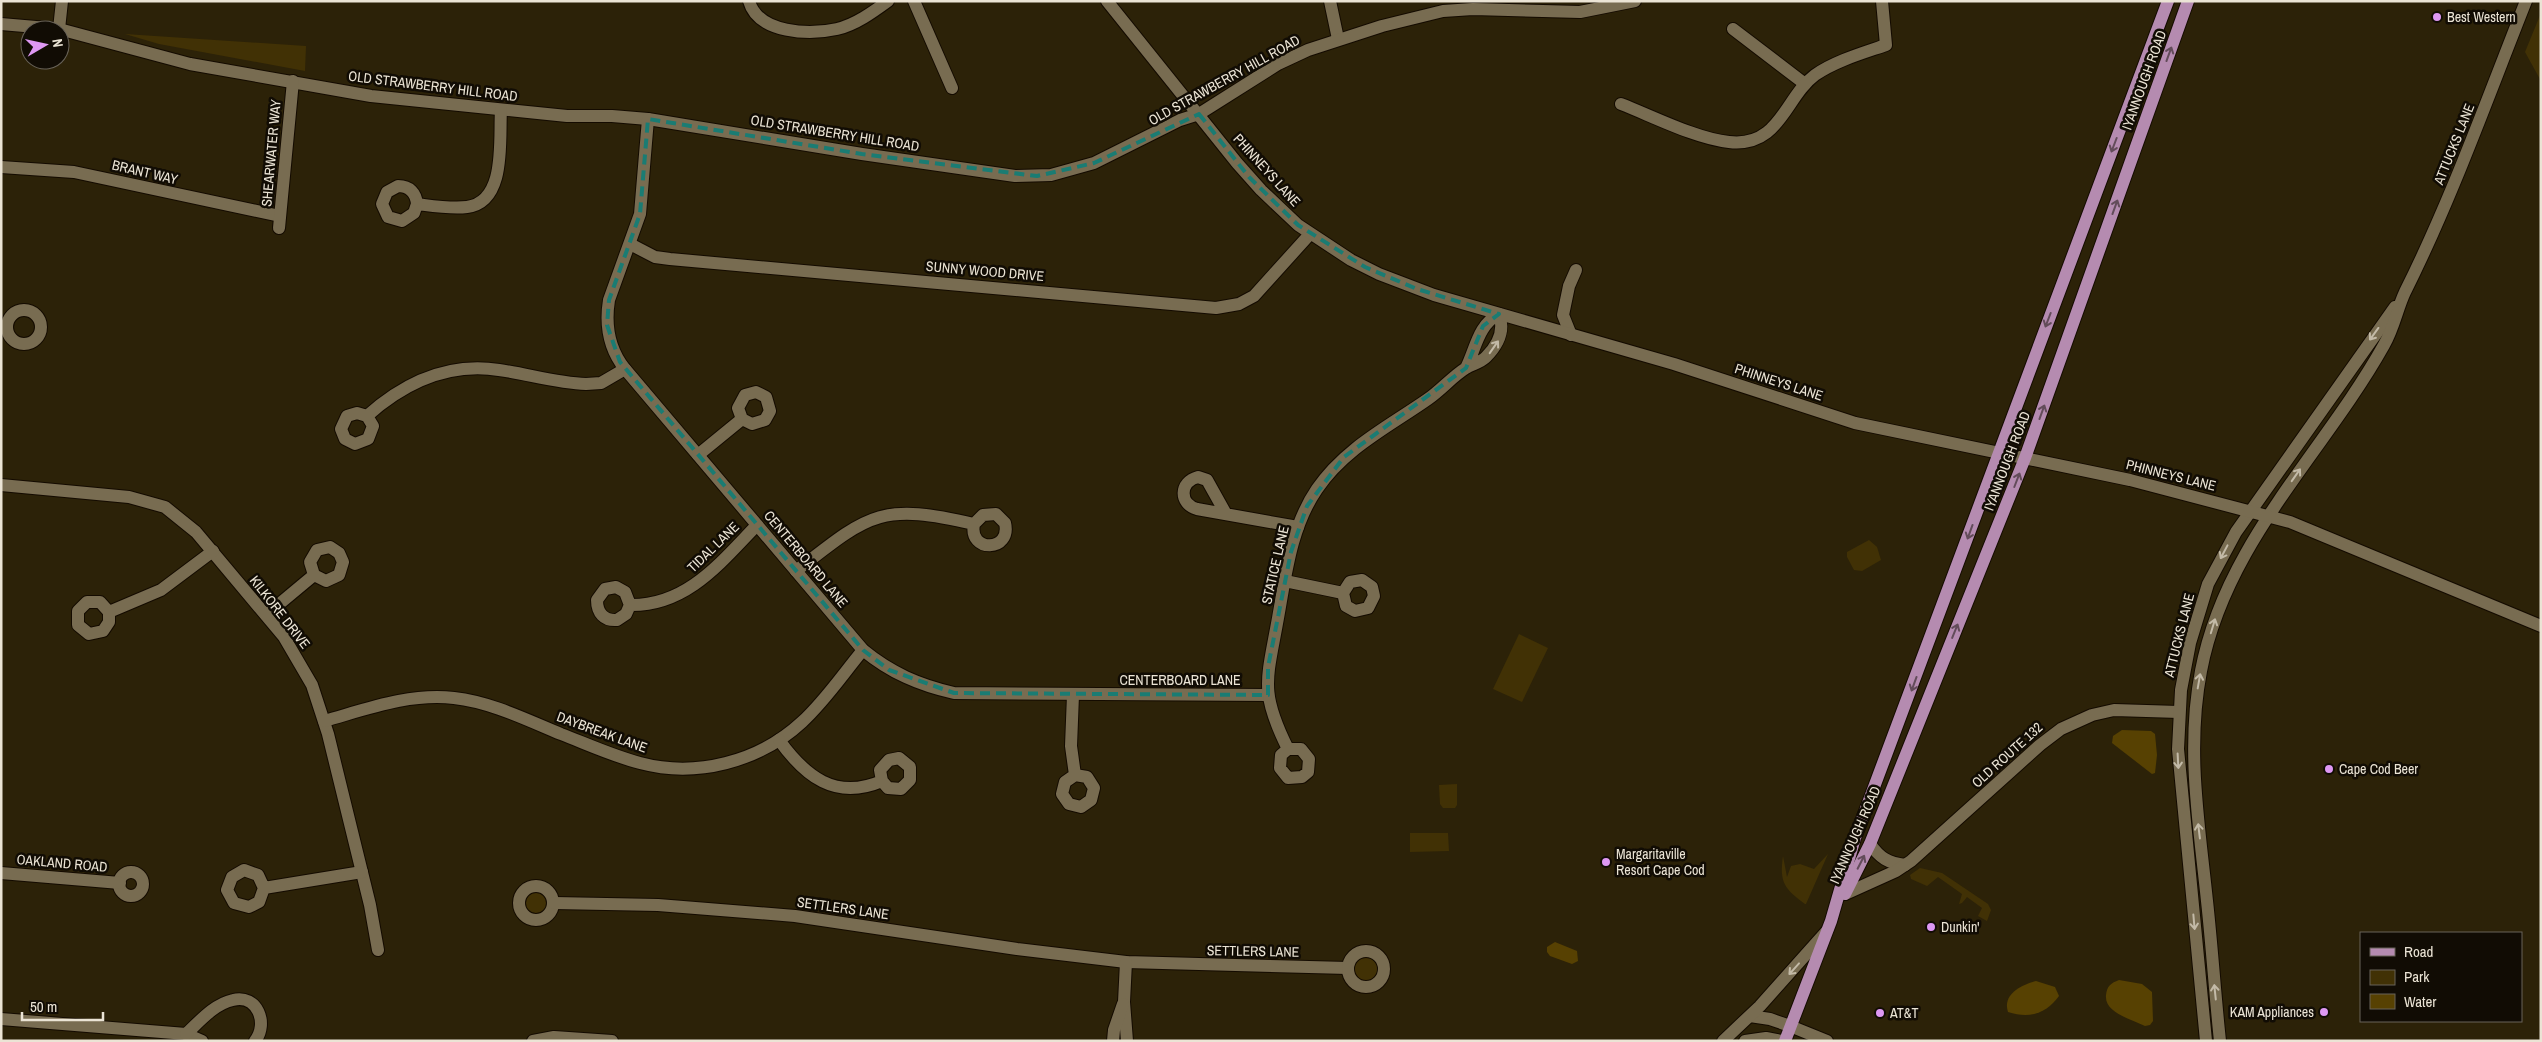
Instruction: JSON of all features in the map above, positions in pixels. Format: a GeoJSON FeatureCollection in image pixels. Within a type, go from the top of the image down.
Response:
{"type":"FeatureCollection","features":[{"type":"Feature","properties":{"kind":"main road","name":"IYANNOUGH ROAD"},"geometry":{"type":"LineString","coordinates":[[1829,927],[1856,838],[2168,1]]}},
{"type":"Feature","properties":{"kind":"main road","name":"IYANNOUGH ROAD"},"geometry":{"type":"LineString","coordinates":[[1783,1041],[1829,927],[1870,844],[2026,458],[2188,1]]}},
{"type":"Feature","properties":{"kind":"street"},"geometry":{"type":"LineString","coordinates":[[60,20],[62,1]]}},
{"type":"Feature","properties":{"kind":"street"},"geometry":{"type":"LineString","coordinates":[[750,1],[756,16],[765,22],[779,28],[800,31],[838,29],[861,18],[888,1]]}},
{"type":"Feature","properties":{"kind":"street"},"geometry":{"type":"LineString","coordinates":[[861,18],[865,1]]}},
{"type":"Feature","properties":{"kind":"street"},"geometry":{"type":"LineString","coordinates":[[914,1],[952,88]]}},
{"type":"Feature","properties":{"kind":"street","name":"PHINNEYS LANE"},"geometry":{"type":"LineString","coordinates":[[1107,1],[1261,190],[1310,234],[1351,260],[1379,274],[1417,289],[1690,369],[1855,423],[2130,480],[2268,515],[2317,532],[2541,626]]}},
{"type":"Feature","properties":{"kind":"street"},"geometry":{"type":"LineString","coordinates":[[1330,1],[1338,39]]}},
{"type":"Feature","properties":{"kind":"street","name":"OLD STRAWBERRY HILL ROAD"},"geometry":{"type":"LineString","coordinates":[[70,32],[190,64],[371,96],[567,116],[612,116],[648,119],[862,154],[1006,174],[1037,176],[1094,163],[1180,120],[1198,114],[1278,64],[1338,39],[1443,10],[1580,12],[1635,1]]}},
{"type":"Feature","properties":{"kind":"street"},"geometry":{"type":"LineString","coordinates":[[1621,104],[1714,140],[1743,142],[1754,139],[1773,128],[1806,84],[1824,69],[1886,45],[1882,1]]}},
{"type":"Feature","properties":{"kind":"street","name":"ATTUCKS LANE"},"geometry":{"type":"LineString","coordinates":[[2220,1041],[2193,781],[2194,714],[2201,668],[2220,605],[2244,554],[2268,515],[2387,341],[2404,295],[2449,197],[2526,1]]}},
{"type":"Feature","properties":{"kind":"street","name":"OLD STRAWBERRY HILL ROAD"},"geometry":{"type":"LineString","coordinates":[[1,24],[20,26]]}},
{"type":"Feature","properties":{"kind":"street"},"geometry":{"type":"LineString","coordinates":[[1733,29],[1806,84]]}},
{"type":"Feature","properties":{"kind":"street","name":"SHEARWATER WAY"},"geometry":{"type":"LineString","coordinates":[[280,222],[293,81]]}},
{"type":"Feature","properties":{"kind":"street"},"geometry":{"type":"LineString","coordinates":[[417,204],[468,207],[488,197],[496,180],[501,110]]}},
{"type":"Feature","properties":{"kind":"street","name":"CENTERBOARD LANE"},"geometry":{"type":"LineString","coordinates":[[648,119],[642,198],[630,244],[609,300],[607,312],[612,349],[625,369],[863,650],[889,670],[906,679],[954,693],[1268,695]]}},
{"type":"Feature","properties":{"kind":"street","name":"BRANT WAY"},"geometry":{"type":"LineString","coordinates":[[1,167],[82,173],[280,222]]}},
{"type":"Feature","properties":{"kind":"street","name":"SUNNY WOOD DRIVE"},"geometry":{"type":"LineString","coordinates":[[630,244],[655,257],[670,259],[1216,308],[1239,304],[1254,296],[1310,234]]}},
{"type":"Feature","properties":{"kind":"street"},"geometry":{"type":"LineString","coordinates":[[1571,335],[1563,315],[1569,286],[1576,270]]}},
{"type":"Feature","properties":{"kind":"street","name":"ATTUCKS LANE"},"geometry":{"type":"LineString","coordinates":[[2206,1041],[2178,768],[2179,712],[2186,658],[2202,600],[2217,565],[2249,510],[2404,295]]}},
{"type":"Feature","properties":{"kind":"street","name":"STATICE LANE"},"geometry":{"type":"LineString","coordinates":[[1288,749],[1270,710],[1267,676],[1284,581],[1298,527],[1317,489],[1344,457],[1426,400],[1466,368],[1484,359],[1499,339],[1502,322],[1499,314],[1488,319],[1483,326],[1466,368]]}},
{"type":"Feature","properties":{"kind":"street"},"geometry":{"type":"LineString","coordinates":[[367,416],[405,387],[430,376],[452,370],[498,369],[586,384],[601,383],[625,369]]}},
{"type":"Feature","properties":{"kind":"street"},"geometry":{"type":"LineString","coordinates":[[698,455],[742,419]]}},
{"type":"Feature","properties":{"kind":"street","name":"KILKORE DRIVE"},"geometry":{"type":"LineString","coordinates":[[1,485],[129,497],[155,502],[171,510],[186,522],[213,551],[266,615],[300,662],[312,685],[324,721],[362,872],[378,950]]}},
{"type":"Feature","properties":{"kind":"street"},"geometry":{"type":"LineString","coordinates":[[796,571],[853,528],[877,517],[918,513],[974,524]]}},
{"type":"Feature","properties":{"kind":"street"},"geometry":{"type":"LineString","coordinates":[[1226,514],[1298,527]]}},
{"type":"Feature","properties":{"kind":"street","name":"TIDAL LANE"},"geometry":{"type":"LineString","coordinates":[[630,605],[658,602],[693,586],[712,572],[757,525]]}},
{"type":"Feature","properties":{"kind":"street"},"geometry":{"type":"LineString","coordinates":[[109,612],[162,590],[213,551]]}},
{"type":"Feature","properties":{"kind":"street"},"geometry":{"type":"LineString","coordinates":[[266,615],[314,575]]}},
{"type":"Feature","properties":{"kind":"street"},"geometry":{"type":"LineString","coordinates":[[1284,581],[1343,593]]}},
{"type":"Feature","properties":{"kind":"street","name":"DAYBREAK LANE"},"geometry":{"type":"LineString","coordinates":[[324,721],[393,702],[423,698],[454,698],[496,708],[628,760],[672,768],[704,767],[725,763],[756,753],[779,740],[813,710],[863,650]]}},
{"type":"Feature","properties":{"kind":"street"},"geometry":{"type":"LineString","coordinates":[[1073,695],[1071,746],[1075,775]]}},
{"type":"Feature","properties":{"kind":"street","name":"OLD ROUTE 132"},"geometry":{"type":"LineString","coordinates":[[1845,894],[1905,864],[1938,838],[2040,745],[2061,729],[2092,715],[2114,710],[2179,712]]}},
{"type":"Feature","properties":{"kind":"street"},"geometry":{"type":"LineString","coordinates":[[779,740],[799,766],[825,783],[855,788],[882,781]]}},
{"type":"Feature","properties":{"kind":"street"},"geometry":{"type":"LineString","coordinates":[[1870,844],[1878,856],[1884,860],[1905,864]]}},
{"type":"Feature","properties":{"kind":"street"},"geometry":{"type":"LineString","coordinates":[[264,888],[362,872]]}},
{"type":"Feature","properties":{"kind":"street","name":"OAKLAND ROAD"},"geometry":{"type":"LineString","coordinates":[[1,873],[120,883]]}},
{"type":"Feature","properties":{"kind":"street","name":"SETTLERS LANE"},"geometry":{"type":"LineString","coordinates":[[554,903],[658,905],[795,916],[1017,949],[1126,962],[1348,968]]}},
{"type":"Feature","properties":{"kind":"street"},"geometry":{"type":"LineString","coordinates":[[1722,1041],[1750,1016],[1829,927]]}},
{"type":"Feature","properties":{"kind":"street"},"geometry":{"type":"LineString","coordinates":[[1126,962],[1124,1002],[1127,1041]]}},
{"type":"Feature","properties":{"kind":"street"},"geometry":{"type":"LineString","coordinates":[[186,1034],[212,1011],[228,1001],[239,999],[250,1002],[260,1013],[262,1027],[255,1041]]}},
{"type":"Feature","properties":{"kind":"street"},"geometry":{"type":"LineString","coordinates":[[1113,1041],[1114,1030],[1124,1002]]}},
{"type":"Feature","properties":{"kind":"street"},"geometry":{"type":"LineString","coordinates":[[1750,1016],[1770,1018],[1827,1041]]}},
{"type":"Feature","properties":{"kind":"street"},"geometry":{"type":"LineString","coordinates":[[1,1019],[186,1034],[202,1041]]}},
{"type":"Feature","properties":{"kind":"street"},"geometry":{"type":"LineString","coordinates":[[533,1041],[554,1037],[612,1041]]}},
{"type":"Feature","properties":{"kind":"street"},"geometry":{"type":"LineString","coordinates":[[1746,1041],[1766,1038],[1783,1041]]}},
{"type":"Feature","properties":{"kind":"highlighted area"},"geometry":{"type":"Polygon","coordinates":[[[1199,114],[1249,177],[1298,225],[1365,267],[1417,289],[1499,314],[1483,326],[1466,368],[1344,457],[1307,506],[1291,552],[1268,667],[1268,695],[954,693],[889,670],[863,650],[620,362],[607,325],[609,300],[640,214],[648,119],[862,154],[1037,176],[1094,163],[1199,114]]]}},
{"type":"Feature","properties":{"kind":"green space"},"geometry":{"type":"Polygon","coordinates":[[[2541,13],[2541,81],[2525,52],[2541,13]]]}},
{"type":"Feature","properties":{"kind":"green space"},"geometry":{"type":"Polygon","coordinates":[[[125,34],[306,46],[305,71],[159,44],[125,34]]]}},
{"type":"Feature","properties":{"kind":"green space"},"geometry":{"type":"Polygon","coordinates":[[[1869,540],[1877,547],[1881,560],[1862,571],[1854,570],[1847,557],[1847,552],[1869,540]]]}},
{"type":"Feature","properties":{"kind":"green space"},"geometry":{"type":"Polygon","coordinates":[[[1519,634],[1548,648],[1522,702],[1493,689],[1519,634]]]}},
{"type":"Feature","properties":{"kind":"green space"},"geometry":{"type":"Polygon","coordinates":[[[1457,784],[1457,805],[1455,808],[1443,808],[1440,804],[1439,785],[1457,784]]]}},
{"type":"Feature","properties":{"kind":"green space"},"geometry":{"type":"Polygon","coordinates":[[[1410,833],[1448,833],[1449,851],[1410,852],[1410,833]]]}},
{"type":"Feature","properties":{"kind":"green space"},"geometry":{"type":"Polygon","coordinates":[[[1828,854],[1805,904],[1785,884],[1782,873],[1783,856],[1787,877],[1791,866],[1800,864],[1814,869],[1828,854]]]}},
{"type":"Feature","properties":{"kind":"green space"},"geometry":{"type":"Polygon","coordinates":[[[1920,868],[1942,873],[1988,904],[1991,910],[1987,921],[1978,916],[1982,908],[1967,897],[1959,904],[1962,894],[1938,877],[1927,886],[1911,879],[1910,875],[1920,868]]]}},
{"type":"Feature","properties":{"kind":"green space"},"geometry":{"type":"Polygon","coordinates":[[[536,891],[544,895],[548,903],[544,911],[536,915],[528,911],[524,903],[528,895],[536,891]]]}},
{"type":"Feature","properties":{"kind":"green space"},"geometry":{"type":"Polygon","coordinates":[[[1366,958],[1374,962],[1378,970],[1374,978],[1366,982],[1358,978],[1354,970],[1358,962],[1366,958]]]}},
{"type":"Feature","properties":{"kind":"water"},"geometry":{"type":"Polygon","coordinates":[[[2122,730],[2151,731],[2155,734],[2157,755],[2155,773],[2152,774],[2112,743],[2113,736],[2122,730]]]}},
{"type":"Feature","properties":{"kind":"water"},"geometry":{"type":"Polygon","coordinates":[[[1555,942],[1577,951],[1578,961],[1572,964],[1550,956],[1547,952],[1547,947],[1555,942]]]}},
{"type":"Feature","properties":{"kind":"water"},"geometry":{"type":"Polygon","coordinates":[[[2119,980],[2142,984],[2152,992],[2153,1021],[2150,1025],[2145,1026],[2126,1018],[2109,1006],[2106,995],[2107,989],[2119,980]]]}},
{"type":"Feature","properties":{"kind":"water"},"geometry":{"type":"Polygon","coordinates":[[[2036,981],[2055,987],[2059,996],[2043,1011],[2030,1015],[2008,1012],[2008,1000],[2014,991],[2036,981]]]}},
{"type":"Feature","properties":{"kind":"place","name":"Best Western"},"geometry":{"type":"Point","coordinates":[2437,17]}},
{"type":"Feature","properties":{"kind":"place","name":"Cape Cod Beer"},"geometry":{"type":"Point","coordinates":[2329,769]}},
{"type":"Feature","properties":{"kind":"place","name":"Margaritaville Resort Cape Cod"},"geometry":{"type":"Point","coordinates":[1606,862]}},
{"type":"Feature","properties":{"kind":"place","name":"Dunkin'"},"geometry":{"type":"Point","coordinates":[1931,927]}},
{"type":"Feature","properties":{"kind":"place","name":"KAM Appliances"},"geometry":{"type":"Point","coordinates":[2324,1012]}},
{"type":"Feature","properties":{"kind":"place","name":"AT&T"},"geometry":{"type":"Point","coordinates":[1880,1013]}}]}
